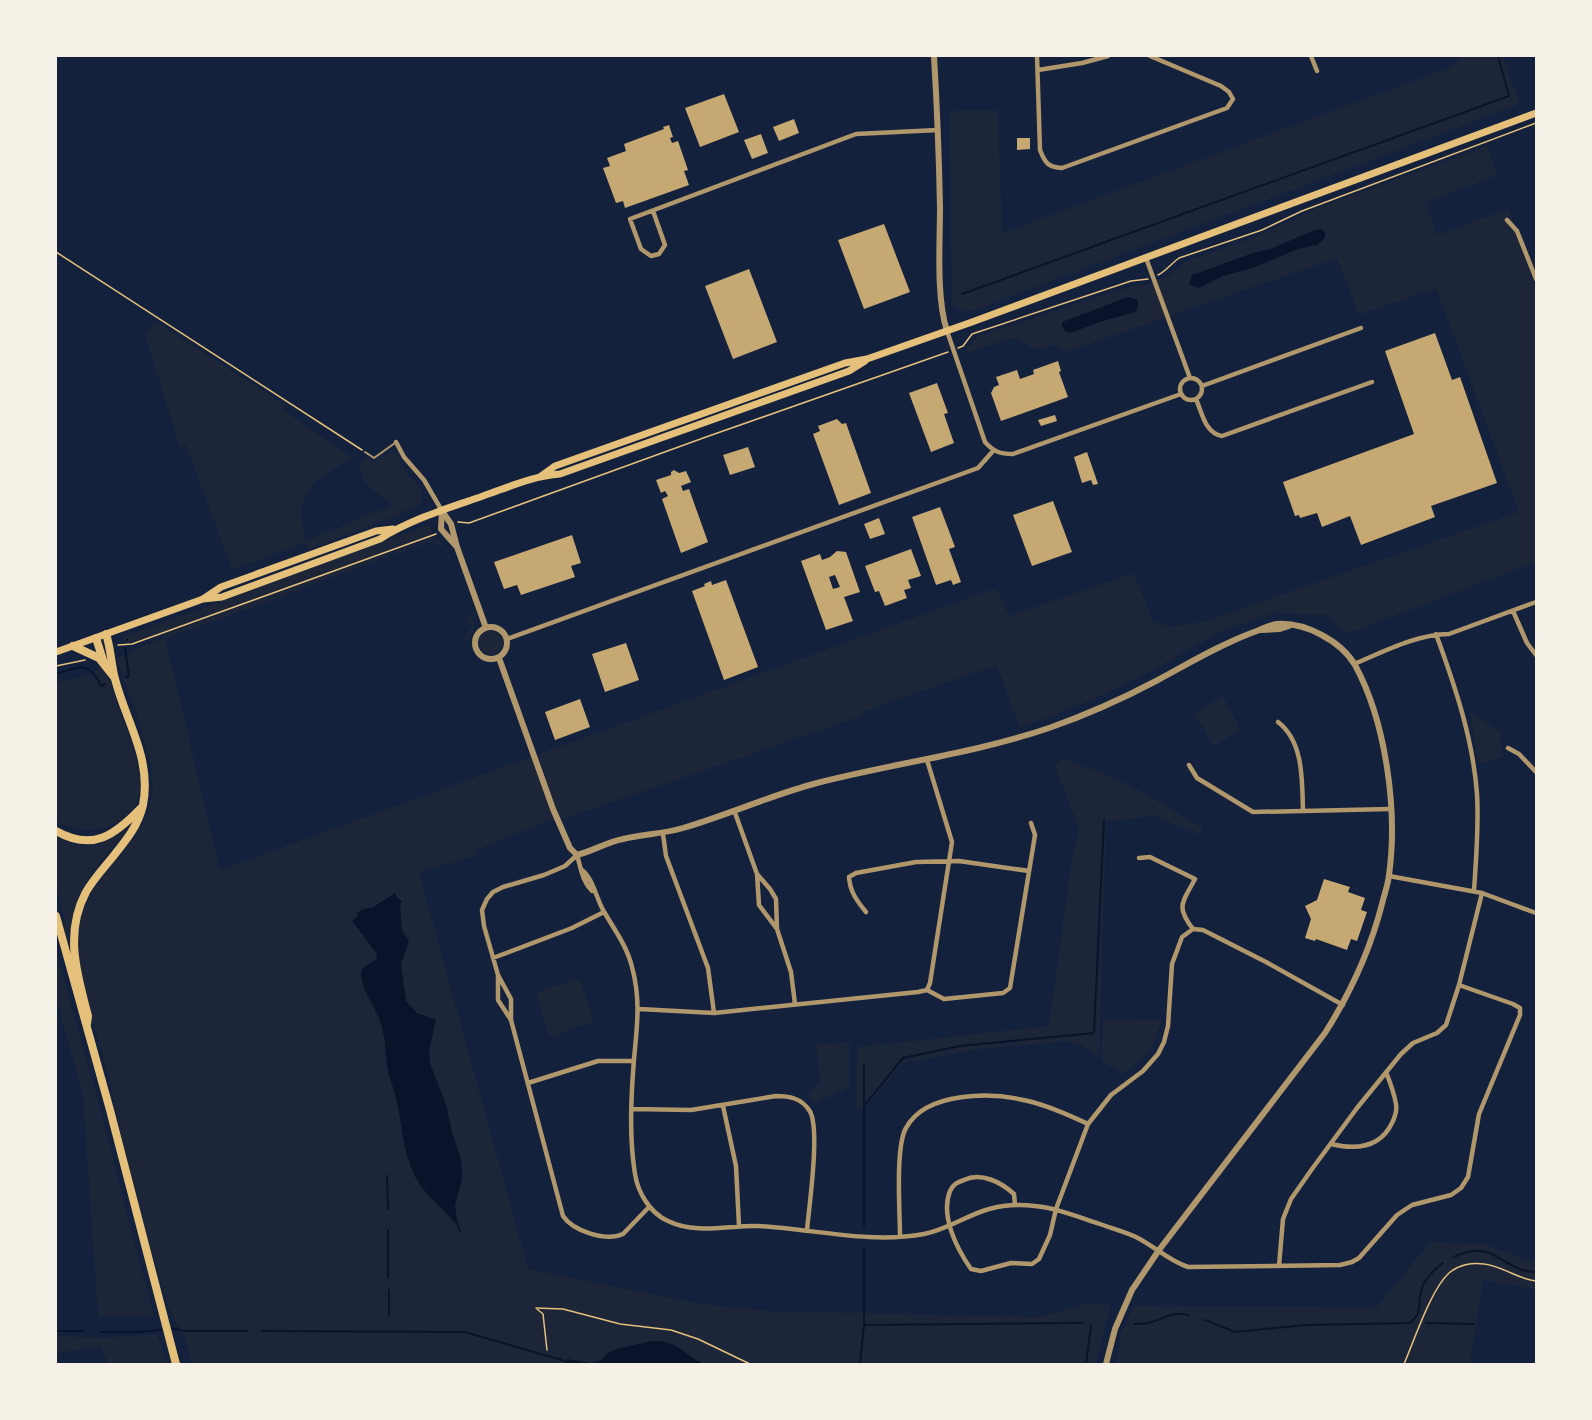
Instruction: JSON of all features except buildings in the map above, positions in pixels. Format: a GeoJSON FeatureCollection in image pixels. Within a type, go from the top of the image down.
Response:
{"type":"FeatureCollection","features":[{"type":"Feature","properties":{"kind":"main road"},"geometry":{"type":"LineString","coordinates":[[56,652],[203,599],[221,587],[376,531],[396,529],[542,476],[555,466],[845,363],[867,359],[947,331],[1536,112]]}},
{"type":"Feature","properties":{"kind":"main road"},"geometry":{"type":"LineString","coordinates":[[86,1028],[88,1016],[74,956],[74,926],[86,892],[138,822],[146,776],[144,762],[115,678],[106,634]]}},
{"type":"Feature","properties":{"kind":"main road"},"geometry":{"type":"LineString","coordinates":[[96,638],[105,664],[115,678]]}},
{"type":"Feature","properties":{"kind":"main road"},"geometry":{"type":"LineString","coordinates":[[73,646],[105,664]]}},
{"type":"Feature","properties":{"kind":"main road"},"geometry":{"type":"LineString","coordinates":[[56,831],[72,839],[98,839],[122,828],[142,807]]}},
{"type":"Feature","properties":{"kind":"main road"},"geometry":{"type":"LineString","coordinates":[[56,916],[176,1365]]}},
{"type":"Feature","properties":{"kind":"street"},"geometry":{"type":"LineString","coordinates":[[934,56],[942,309],[947,331],[985,442],[993,451],[1013,454],[1181,394]]}},
{"type":"Feature","properties":{"kind":"street"},"geometry":{"type":"LineString","coordinates":[[1037,56],[1040,150],[1044,161],[1050,167],[1062,168],[1227,108],[1231,104],[1233,99],[1229,92],[1221,86],[1150,56]]}},
{"type":"Feature","properties":{"kind":"street"},"geometry":{"type":"LineString","coordinates":[[1038,70],[1108,56]]}},
{"type":"Feature","properties":{"kind":"street"},"geometry":{"type":"LineString","coordinates":[[1311,56],[1317,71]]}},
{"type":"Feature","properties":{"kind":"street"},"geometry":{"type":"LineString","coordinates":[[653,211],[665,244],[662,252],[651,256],[641,249],[630,219],[856,134],[938,130]]}},
{"type":"Feature","properties":{"kind":"street"},"geometry":{"type":"LineString","coordinates":[[1507,220],[1517,231],[1536,279]]}},
{"type":"Feature","properties":{"kind":"street"},"geometry":{"type":"LineString","coordinates":[[1146,258],[1190,378]]}},
{"type":"Feature","properties":{"kind":"street"},"geometry":{"type":"LineString","coordinates":[[1202,386],[1361,328]]}},
{"type":"Feature","properties":{"kind":"street"},"geometry":{"type":"LineString","coordinates":[[1190,378],[1200,381],[1202,386],[1201,395],[1196,399],[1187,399],[1181,394],[1180,386],[1190,378]]}},
{"type":"Feature","properties":{"kind":"street"},"geometry":{"type":"LineString","coordinates":[[1196,399],[1209,431],[1222,436],[1372,382]]}},
{"type":"Feature","properties":{"kind":"street"},"geometry":{"type":"LineString","coordinates":[[396,442],[404,457],[424,480],[451,524],[486,628]]}},
{"type":"Feature","properties":{"kind":"street"},"geometry":{"type":"LineString","coordinates":[[507,639],[978,468],[993,451]]}},
{"type":"Feature","properties":{"kind":"street"},"geometry":{"type":"LineString","coordinates":[[442,511],[441,529],[457,547]]}},
{"type":"Feature","properties":{"kind":"street"},"geometry":{"type":"LineString","coordinates":[[1354,664],[1436,634],[1449,634],[1536,602]]}},
{"type":"Feature","properties":{"kind":"street"},"geometry":{"type":"LineString","coordinates":[[1513,611],[1527,643],[1536,655]]}},
{"type":"Feature","properties":{"kind":"street"},"geometry":{"type":"LineString","coordinates":[[649,1207],[622,1234],[608,1238],[574,1228],[563,1216],[511,1020],[511,999],[498,975],[482,910],[493,892],[565,866],[577,855],[625,838],[663,834],[815,783],[975,750],[1049,728],[1118,700],[1228,642],[1268,626],[1279,624],[1306,628],[1339,646],[1354,664],[1371,704],[1381,743],[1390,809],[1389,876],[1370,946],[1343,1005],[1325,1033],[1159,1250],[1132,1290],[1115,1329],[1106,1365]]}},
{"type":"Feature","properties":{"kind":"street"},"geometry":{"type":"LineString","coordinates":[[486,628],[499,629],[507,639],[506,650],[499,658],[486,659],[476,650],[478,634],[486,628]]}},
{"type":"Feature","properties":{"kind":"street"},"geometry":{"type":"LineString","coordinates":[[1436,634],[1459,698],[1474,770],[1478,825],[1473,891]]}},
{"type":"Feature","properties":{"kind":"street"},"geometry":{"type":"LineString","coordinates":[[499,658],[570,849],[577,855],[582,870],[592,883],[593,892],[632,965],[639,1009],[632,1109],[632,1160],[636,1182],[649,1207],[666,1221],[686,1228],[698,1230],[739,1226],[900,1237],[924,1234],[950,1226],[987,1209],[1015,1205],[1056,1209],[1136,1237],[1178,1264],[1188,1267],[1340,1265],[1352,1262],[1359,1258],[1397,1215],[1412,1205],[1451,1195],[1461,1188],[1468,1177],[1479,1114],[1520,1015],[1520,1008],[1459,985]]}},
{"type":"Feature","properties":{"kind":"street"},"geometry":{"type":"LineString","coordinates":[[1278,722],[1288,730],[1298,755],[1302,775],[1303,811]]}},
{"type":"Feature","properties":{"kind":"street"},"geometry":{"type":"LineString","coordinates":[[1508,748],[1519,754],[1536,772]]}},
{"type":"Feature","properties":{"kind":"street"},"geometry":{"type":"LineString","coordinates":[[927,760],[952,842],[927,990]]}},
{"type":"Feature","properties":{"kind":"street"},"geometry":{"type":"LineString","coordinates":[[1189,765],[1197,778],[1253,812],[1390,809]]}},
{"type":"Feature","properties":{"kind":"street"},"geometry":{"type":"LineString","coordinates":[[734,810],[757,874],[759,905],[777,929]]}},
{"type":"Feature","properties":{"kind":"street"},"geometry":{"type":"LineString","coordinates":[[639,1009],[714,1013],[927,990],[944,999],[1003,993],[1010,988],[1035,835],[1031,823]]}},
{"type":"Feature","properties":{"kind":"street"},"geometry":{"type":"LineString","coordinates":[[663,834],[666,856],[708,968],[714,1013]]}},
{"type":"Feature","properties":{"kind":"street"},"geometry":{"type":"LineString","coordinates":[[1139,858],[1150,857],[1195,879],[1182,906],[1182,915],[1193,928],[1203,930],[1266,962],[1343,1005]]}},
{"type":"Feature","properties":{"kind":"street"},"geometry":{"type":"LineString","coordinates":[[866,912],[854,898],[849,885],[849,877],[856,873],[916,862],[969,862],[1029,871]]}},
{"type":"Feature","properties":{"kind":"street"},"geometry":{"type":"LineString","coordinates":[[757,874],[771,888],[776,899],[777,929],[791,972],[795,1004]]}},
{"type":"Feature","properties":{"kind":"street"},"geometry":{"type":"LineString","coordinates":[[1389,876],[1473,891],[1536,913]]}},
{"type":"Feature","properties":{"kind":"street"},"geometry":{"type":"LineString","coordinates":[[1279,1266],[1283,1219],[1291,1199],[1311,1169],[1386,1072],[1413,1044],[1437,1033],[1446,1025],[1459,985],[1482,894]]}},
{"type":"Feature","properties":{"kind":"street"},"geometry":{"type":"LineString","coordinates":[[493,958],[572,928],[604,912]]}},
{"type":"Feature","properties":{"kind":"street"},"geometry":{"type":"LineString","coordinates":[[1015,1205],[1014,1194],[1007,1187],[983,1177],[974,1175],[955,1184],[950,1192],[948,1212],[950,1226],[962,1256],[971,1269],[981,1271],[1011,1263],[1032,1264],[1039,1259],[1050,1235],[1056,1209],[1088,1124],[1111,1095],[1143,1071],[1158,1054],[1164,1042],[1168,1026],[1172,964],[1182,937],[1193,928]]}},
{"type":"Feature","properties":{"kind":"street"},"geometry":{"type":"LineString","coordinates":[[498,975],[498,1000],[511,1020]]}},
{"type":"Feature","properties":{"kind":"street"},"geometry":{"type":"LineString","coordinates":[[528,1083],[598,1061],[634,1061]]}},
{"type":"Feature","properties":{"kind":"street"},"geometry":{"type":"LineString","coordinates":[[1331,1144],[1347,1148],[1363,1147],[1376,1142],[1384,1135],[1395,1117],[1396,1106],[1386,1072]]}},
{"type":"Feature","properties":{"kind":"street"},"geometry":{"type":"LineString","coordinates":[[632,1109],[691,1110],[776,1096],[790,1096],[802,1103],[810,1110],[814,1119],[807,1230]]}},
{"type":"Feature","properties":{"kind":"street"},"geometry":{"type":"LineString","coordinates":[[900,1237],[900,1143],[905,1128],[927,1107],[968,1097],[1010,1098],[1029,1101],[1088,1124]]}},
{"type":"Feature","properties":{"kind":"street"},"geometry":{"type":"LineString","coordinates":[[723,1106],[736,1166],[739,1226]]}},
{"type":"Feature","properties":{"kind":"lane"},"geometry":{"type":"LineString","coordinates":[[365,452],[374,458],[396,442]]}},
{"type":"Feature","properties":{"kind":"path"},"geometry":{"type":"LineString","coordinates":[[451,524],[470,523],[954,350],[963,346],[972,334],[1131,281],[1143,281],[1163,273],[1167,266],[1179,258],[1262,230],[1302,211],[1536,123]]}},
{"type":"Feature","properties":{"kind":"path"},"geometry":{"type":"LineString","coordinates":[[56,252],[365,452]]}},
{"type":"Feature","properties":{"kind":"path"},"geometry":{"type":"LineString","coordinates":[[110,646],[132,644],[431,536]]}},
{"type":"Feature","properties":{"kind":"path"},"geometry":{"type":"LineString","coordinates":[[56,666],[89,659],[92,655]]}},
{"type":"Feature","properties":{"kind":"path"},"geometry":{"type":"LineString","coordinates":[[1404,1365],[1439,1287],[1448,1274],[1456,1268],[1481,1263],[1502,1268],[1527,1280],[1536,1281]]}},
{"type":"Feature","properties":{"kind":"path"},"geometry":{"type":"LineString","coordinates":[[547,1350],[543,1314],[536,1308],[563,1309],[620,1324],[671,1330],[698,1339],[750,1365]]}},
{"type":"Feature","properties":{"kind":"shaded area"},"geometry":{"type":"Polygon","coordinates":[[[1462,56],[1503,56],[1520,104],[972,311],[960,310],[952,303],[949,111],[998,110],[1002,233],[1449,68],[1462,56]]]}},
{"type":"Feature","properties":{"kind":"shaded area"},"geometry":{"type":"Polygon","coordinates":[[[1487,146],[1498,175],[1425,203],[1437,235],[1509,210],[1536,291],[1536,562],[1346,634],[1328,615],[1274,613],[1224,630],[1140,677],[1094,699],[1020,728],[997,665],[862,712],[862,716],[566,818],[547,821],[477,850],[476,856],[419,872],[528,1269],[702,1304],[770,1311],[1039,1317],[1085,1304],[1111,1305],[1095,1364],[192,1364],[186,1341],[169,1310],[149,1243],[79,965],[80,925],[86,903],[97,885],[136,835],[146,816],[152,794],[152,779],[146,745],[117,659],[164,638],[164,635],[285,590],[287,595],[165,638],[220,870],[996,588],[1009,616],[1134,573],[1153,621],[1171,627],[1206,621],[1519,512],[1436,288],[1359,315],[1337,258],[1066,352],[1053,345],[1035,349],[1012,338],[967,353],[967,348],[978,336],[1135,285],[1143,286],[1169,275],[1185,262],[1257,236],[1320,207],[1487,146]]]}},
{"type":"Feature","properties":{"kind":"shaded area"},"geometry":{"type":"Polygon","coordinates":[[[1322,229],[1325,238],[1317,245],[1298,249],[1253,268],[1223,276],[1199,288],[1189,284],[1192,275],[1322,229]]]}},
{"type":"Feature","properties":{"kind":"shaded area"},"geometry":{"type":"Polygon","coordinates":[[[1128,297],[1138,300],[1135,312],[1070,333],[1062,326],[1062,322],[1128,297]]]}},
{"type":"Feature","properties":{"kind":"shaded area"},"geometry":{"type":"Polygon","coordinates":[[[155,321],[285,405],[282,409],[353,458],[317,481],[309,489],[304,498],[302,510],[306,541],[392,505],[364,482],[359,465],[367,457],[374,461],[391,452],[397,454],[401,465],[421,491],[421,501],[418,506],[308,550],[305,542],[232,570],[186,445],[180,447],[145,335],[155,321]]]}},
{"type":"Feature","properties":{"kind":"shaded area"},"geometry":{"type":"Polygon","coordinates":[[[429,525],[433,535],[148,637],[127,643],[122,640],[123,637],[429,525]]]}},
{"type":"Feature","properties":{"kind":"shaded area"},"geometry":{"type":"Polygon","coordinates":[[[432,538],[440,542],[449,556],[475,626],[469,639],[461,645],[404,668],[402,662],[404,661],[407,666],[456,646],[462,642],[473,625],[468,622],[470,613],[450,559],[441,546],[431,541],[288,593],[287,589],[432,538]]]}},
{"type":"Feature","properties":{"kind":"shaded area"},"geometry":{"type":"Polygon","coordinates":[[[491,631],[500,634],[503,643],[500,652],[491,655],[482,652],[479,643],[482,634],[491,631]]]}},
{"type":"Feature","properties":{"kind":"shaded area"},"geometry":{"type":"Polygon","coordinates":[[[102,667],[108,676],[138,763],[140,791],[131,811],[123,819],[101,828],[78,829],[56,821],[56,682],[87,676],[102,667]]]}},
{"type":"Feature","properties":{"kind":"shaded area"},"geometry":{"type":"Polygon","coordinates":[[[1223,696],[1241,730],[1213,746],[1195,713],[1223,696]]]}},
{"type":"Feature","properties":{"kind":"shaded area"},"geometry":{"type":"Polygon","coordinates":[[[1470,710],[1503,735],[1499,738],[1503,757],[1478,764],[1470,710]]]}},
{"type":"Feature","properties":{"kind":"shaded area"},"geometry":{"type":"Polygon","coordinates":[[[1065,759],[1130,785],[1203,828],[1200,835],[1155,816],[1106,821],[1099,1057],[1080,1044],[1066,1041],[972,1050],[903,1063],[866,1107],[857,1108],[857,1047],[1049,1026],[1070,872],[1079,828],[1054,764],[1065,759]]]}},
{"type":"Feature","properties":{"kind":"shaded area"},"geometry":{"type":"Polygon","coordinates":[[[130,827],[97,867],[81,893],[75,908],[68,944],[63,925],[66,924],[56,886],[56,837],[76,845],[95,845],[130,827]]]}},
{"type":"Feature","properties":{"kind":"shaded area"},"geometry":{"type":"Polygon","coordinates":[[[395,893],[402,901],[400,904],[402,930],[409,941],[401,964],[406,1001],[417,1013],[436,1020],[429,1051],[430,1064],[446,1104],[461,1160],[462,1179],[455,1205],[458,1226],[428,1195],[410,1165],[388,1071],[382,1027],[362,980],[363,969],[376,959],[377,954],[352,921],[363,909],[372,908],[395,893]]]}},
{"type":"Feature","properties":{"kind":"shaded area"},"geometry":{"type":"Polygon","coordinates":[[[56,950],[154,1317],[98,1317],[83,1096],[56,997],[56,950]]]}},
{"type":"Feature","properties":{"kind":"shaded area"},"geometry":{"type":"Polygon","coordinates":[[[579,978],[594,1021],[549,1037],[536,993],[579,978]]]}},
{"type":"Feature","properties":{"kind":"shaded area"},"geometry":{"type":"Polygon","coordinates":[[[1103,1019],[1162,1020],[1144,1057],[1123,1073],[1101,1061],[1103,1019]]]}},
{"type":"Feature","properties":{"kind":"shaded area"},"geometry":{"type":"Polygon","coordinates":[[[849,1042],[849,1087],[816,1103],[806,1093],[820,1083],[816,1045],[849,1042]]]}},
{"type":"Feature","properties":{"kind":"shaded area"},"geometry":{"type":"Polygon","coordinates":[[[1430,1242],[1484,1244],[1536,1263],[1536,1289],[1483,1280],[1470,1364],[1116,1364],[1120,1336],[1135,1306],[1377,1307],[1430,1242]]]}},
{"type":"Feature","properties":{"kind":"shaded area"},"geometry":{"type":"Polygon","coordinates":[[[157,1334],[168,1364],[108,1364],[101,1347],[56,1353],[56,1336],[100,1338],[157,1334]]]}},
{"type":"Feature","properties":{"kind":"shaded area"},"geometry":{"type":"Polygon","coordinates":[[[652,1341],[669,1343],[704,1364],[565,1363],[567,1359],[591,1363],[601,1360],[608,1353],[617,1349],[652,1341]]]}},
{"type":"Feature","properties":{"kind":"waterway"},"geometry":{"type":"LineString","coordinates":[[962,294],[1509,96],[1498,56]]}},
{"type":"Feature","properties":{"kind":"waterway"},"geometry":{"type":"LineString","coordinates":[[125,648],[129,676],[126,677]]}},
{"type":"Feature","properties":{"kind":"waterway"},"geometry":{"type":"LineString","coordinates":[[56,674],[77,668],[88,669],[101,686],[105,684]]}},
{"type":"Feature","properties":{"kind":"waterway"},"geometry":{"type":"LineString","coordinates":[[864,1226],[864,1106],[903,1058],[960,1046],[1094,1033],[1104,820]]}},
{"type":"Feature","properties":{"kind":"waterway"},"geometry":{"type":"LineString","coordinates":[[864,1065],[864,1106]]}},
{"type":"Feature","properties":{"kind":"waterway"},"geometry":{"type":"LineString","coordinates":[[387,1176],[388,1209]]}},
{"type":"Feature","properties":{"kind":"waterway"},"geometry":{"type":"LineString","coordinates":[[458,1226],[460,1231]]}},
{"type":"Feature","properties":{"kind":"waterway"},"geometry":{"type":"LineString","coordinates":[[388,1230],[388,1278]]}},
{"type":"Feature","properties":{"kind":"waterway"},"geometry":{"type":"LineString","coordinates":[[860,1364],[864,1325],[864,1248]]}},
{"type":"Feature","properties":{"kind":"waterway"},"geometry":{"type":"LineString","coordinates":[[1454,1257],[1480,1251],[1498,1257],[1524,1271],[1536,1272]]}},
{"type":"Feature","properties":{"kind":"waterway"},"geometry":{"type":"LineString","coordinates":[[1205,1320],[1235,1332],[1306,1325],[1410,1323],[1419,1312],[1424,1283],[1443,1263]]}},
{"type":"Feature","properties":{"kind":"waterway"},"geometry":{"type":"LineString","coordinates":[[389,1290],[389,1315]]}},
{"type":"Feature","properties":{"kind":"waterway"},"geometry":{"type":"LineString","coordinates":[[1134,1324],[1150,1323],[1175,1314],[1189,1315]]}},
{"type":"Feature","properties":{"kind":"waterway"},"geometry":{"type":"LineString","coordinates":[[864,1325],[1083,1323]]}},
{"type":"Feature","properties":{"kind":"waterway"},"geometry":{"type":"LineString","coordinates":[[1426,1323],[1474,1324]]}},
{"type":"Feature","properties":{"kind":"waterway"},"geometry":{"type":"LineString","coordinates":[[1086,1364],[1091,1326]]}},
{"type":"Feature","properties":{"kind":"waterway"},"geometry":{"type":"LineString","coordinates":[[170,1328],[186,1331],[248,1331]]}},
{"type":"Feature","properties":{"kind":"waterway"},"geometry":{"type":"LineString","coordinates":[[101,1332],[141,1332],[165,1329]]}},
{"type":"Feature","properties":{"kind":"waterway"},"geometry":{"type":"LineString","coordinates":[[56,1331],[84,1331]]}},
{"type":"Feature","properties":{"kind":"waterway"},"geometry":{"type":"LineString","coordinates":[[262,1331],[465,1332],[565,1361]]}}]}
